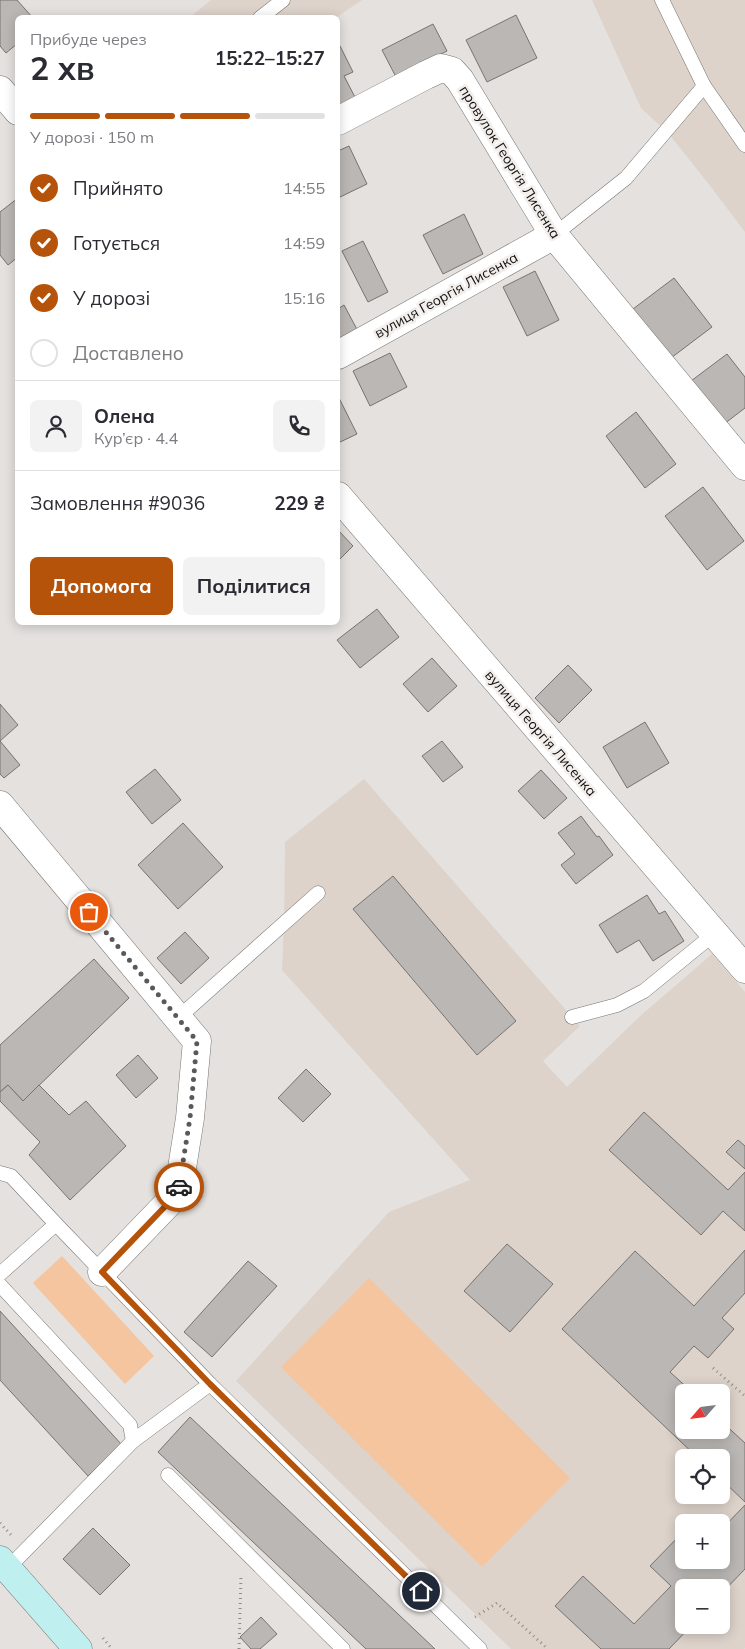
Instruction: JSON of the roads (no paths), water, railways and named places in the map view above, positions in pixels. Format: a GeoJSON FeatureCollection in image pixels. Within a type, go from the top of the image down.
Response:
{"type":"FeatureCollection","features":[{"type":"Feature","properties":{"kind":"main road"},"geometry":{"type":"LineString","coordinates":[[4,1564],[78,1649]]}},
{"type":"Feature","properties":{"kind":"street","name":"провулок Георгія Лисенка"},"geometry":{"type":"LineString","coordinates":[[340,120],[434,71],[441,68],[452,71],[460,80],[554,235],[745,466]]}},
{"type":"Feature","properties":{"kind":"street"},"geometry":{"type":"LineString","coordinates":[[0,90],[15,108]]}},
{"type":"Feature","properties":{"kind":"street","name":"вулиця Георгія Лисенка"},"geometry":{"type":"LineString","coordinates":[[340,354],[554,235]]}},
{"type":"Feature","properties":{"kind":"street","name":"вулиця Георгія Лисенка"},"geometry":{"type":"LineString","coordinates":[[340,498],[745,970]]}},
{"type":"Feature","properties":{"kind":"street"},"geometry":{"type":"LineString","coordinates":[[0,805],[197,1041],[190,1118],[178,1193],[102,1272]]}},
{"type":"Feature","properties":{"kind":"lane"},"geometry":{"type":"LineString","coordinates":[[264,15],[283,0]]}},
{"type":"Feature","properties":{"kind":"lane"},"geometry":{"type":"LineString","coordinates":[[662,0],[704,86],[745,145]]}},
{"type":"Feature","properties":{"kind":"lane"},"geometry":{"type":"LineString","coordinates":[[554,235],[626,178],[704,86]]}},
{"type":"Feature","properties":{"kind":"lane"},"geometry":{"type":"LineString","coordinates":[[178,1018],[318,893]]}},
{"type":"Feature","properties":{"kind":"lane"},"geometry":{"type":"LineString","coordinates":[[572,1017],[617,1005],[644,991],[714,934]]}},
{"type":"Feature","properties":{"kind":"lane"},"geometry":{"type":"LineString","coordinates":[[0,1173],[11,1176],[210,1384],[480,1649]]}},
{"type":"Feature","properties":{"kind":"lane"},"geometry":{"type":"LineString","coordinates":[[0,1274],[56,1224]]}},
{"type":"Feature","properties":{"kind":"lane"},"geometry":{"type":"LineString","coordinates":[[0,1285],[130,1424],[133,1441]]}},
{"type":"Feature","properties":{"kind":"lane"},"geometry":{"type":"LineString","coordinates":[[4,1564],[133,1441],[210,1384]]}},
{"type":"Feature","properties":{"kind":"lane"},"geometry":{"type":"LineString","coordinates":[[168,1475],[343,1649]]}}]}
